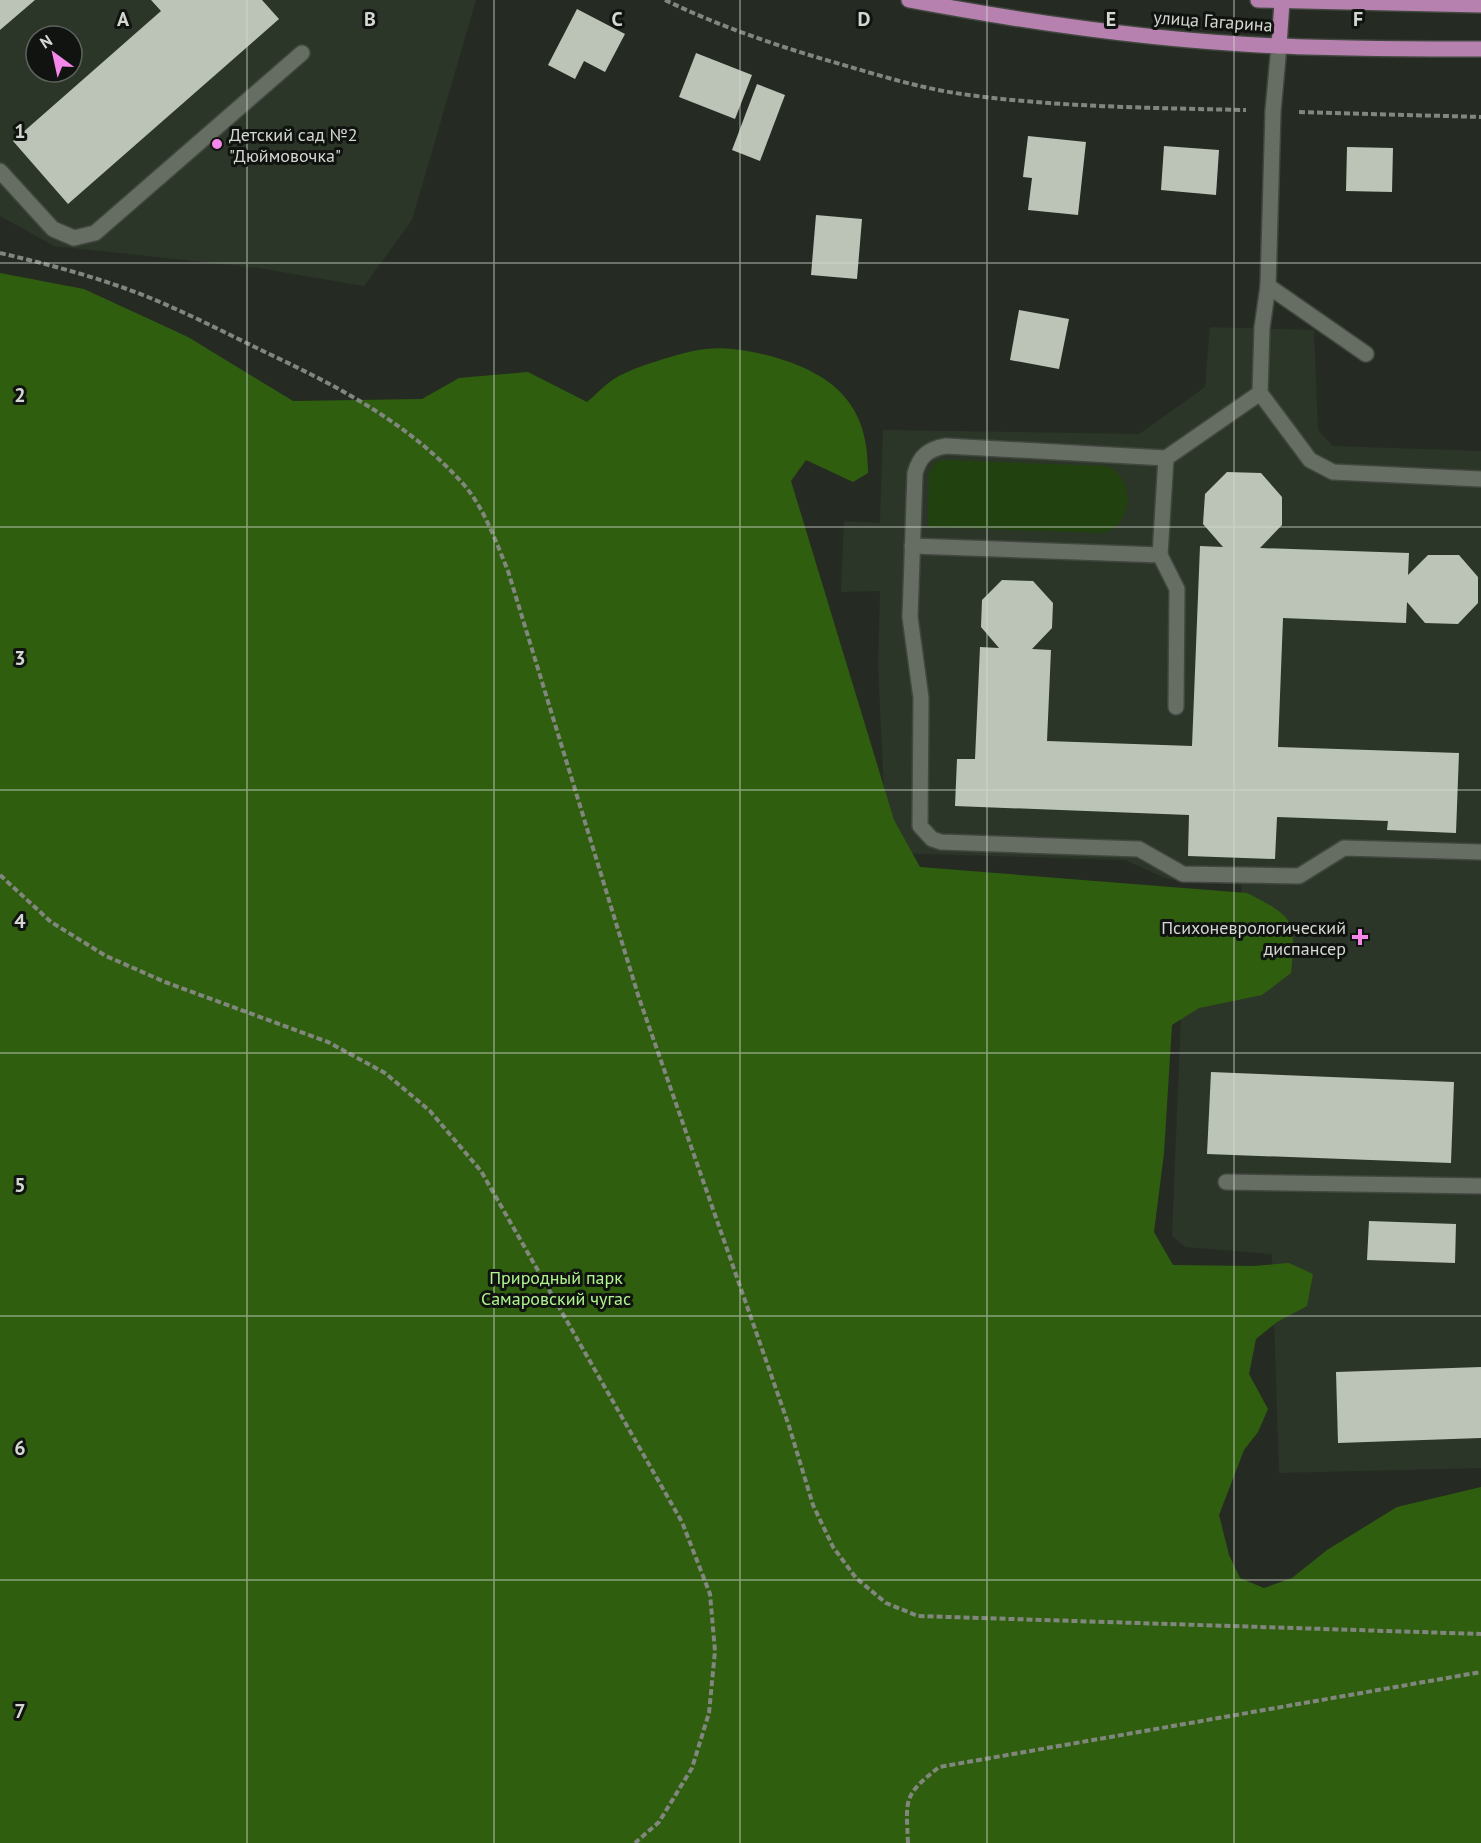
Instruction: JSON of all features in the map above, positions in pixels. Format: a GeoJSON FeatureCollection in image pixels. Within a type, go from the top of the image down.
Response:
{"type":"FeatureCollection","features":[{"type":"Feature","properties":{"kind":"main road","name":"улица Гагарина"},"geometry":{"type":"LineString","coordinates":[[909,0],[1022,20],[1133,35],[1279,46],[1481,49]]}},
{"type":"Feature","properties":{"kind":"main road","name":"улица Гагарина"},"geometry":{"type":"LineString","coordinates":[[1258,0],[1481,4]]}},
{"type":"Feature","properties":{"kind":"main road"},"geometry":{"type":"LineString","coordinates":[[1279,46],[1282,2]]}},
{"type":"Feature","properties":{"kind":"lane"},"geometry":{"type":"LineString","coordinates":[[1279,46],[1273,111],[1268,286],[1262,328],[1260,393],[1310,460],[1333,472],[1481,479]]}},
{"type":"Feature","properties":{"kind":"lane"},"geometry":{"type":"LineString","coordinates":[[0,171],[53,229],[74,238],[95,233],[302,52]]}},
{"type":"Feature","properties":{"kind":"lane"},"geometry":{"type":"LineString","coordinates":[[1268,286],[1366,354]]}},
{"type":"Feature","properties":{"kind":"lane"},"geometry":{"type":"LineString","coordinates":[[1260,393],[1166,458],[946,446],[934,448],[918,462],[915,473],[910,617],[921,698],[919,819],[921,826],[932,839],[941,842],[1139,849],[1182,874],[1299,876],[1344,848],[1481,852]]}},
{"type":"Feature","properties":{"kind":"lane"},"geometry":{"type":"LineString","coordinates":[[1166,458],[1160,555],[1177,589],[1176,707]]}},
{"type":"Feature","properties":{"kind":"lane"},"geometry":{"type":"LineString","coordinates":[[912,546],[1160,555]]}},
{"type":"Feature","properties":{"kind":"lane"},"geometry":{"type":"LineString","coordinates":[[1226,1182],[1481,1186]]}},
{"type":"Feature","properties":{"kind":"path"},"geometry":{"type":"LineString","coordinates":[[665,0],[696,15],[777,46],[870,73],[954,93],[1039,101],[1481,117]]}},
{"type":"Feature","properties":{"kind":"path"},"geometry":{"type":"LineString","coordinates":[[0,253],[117,286],[168,305],[305,371],[397,423],[437,456],[467,488],[489,524],[508,571],[639,998],[813,1504],[833,1547],[856,1578],[886,1603],[918,1616],[1481,1634]]}},
{"type":"Feature","properties":{"kind":"path"},"geometry":{"type":"LineString","coordinates":[[0,875],[51,922],[106,956],[165,982],[328,1042],[385,1073],[430,1111],[482,1171],[682,1522],[710,1594],[715,1651],[709,1713],[692,1768],[659,1822],[636,1843]]}},
{"type":"Feature","properties":{"kind":"path"},"geometry":{"type":"LineString","coordinates":[[908,1843],[907,1808],[913,1788],[939,1767],[1481,1672]]}},
{"type":"Feature","properties":{"kind":"shaded area","name":"Детский сад №2 \"Дюймовочка\""},"geometry":{"type":"Polygon","coordinates":[[[0,0],[476,0],[412,220],[364,286],[259,268],[54,246],[0,216],[0,0]]]}},
{"type":"Feature","properties":{"kind":"shaded area","name":"Психоневрологический диспансер"},"geometry":{"type":"Polygon","coordinates":[[[1210,327],[1314,330],[1318,430],[1333,446],[1481,451],[1481,1468],[1279,1473],[1272,1254],[1185,1247],[1172,1236],[1182,991],[1234,989],[1242,885],[1167,879],[1125,860],[887,853],[878,665],[880,591],[841,592],[844,521],[880,523],[883,430],[1139,434],[1205,387],[1210,327]]]}},
{"type":"Feature","properties":{"kind":"green space","name":"Природный парк Самаровский чугас"},"geometry":{"type":"Polygon","coordinates":[[[0,273],[84,289],[188,337],[293,401],[422,399],[459,378],[528,372],[587,402],[610,381],[627,372],[693,351],[714,348],[754,352],[796,364],[815,373],[844,396],[855,411],[862,429],[867,449],[868,473],[853,482],[806,460],[791,481],[894,820],[920,867],[1247,893],[1275,908],[1289,922],[1293,942],[1291,973],[1262,995],[1199,1008],[1172,1025],[1164,1153],[1154,1232],[1173,1265],[1253,1266],[1289,1263],[1313,1274],[1307,1306],[1277,1322],[1256,1339],[1249,1374],[1268,1409],[1258,1432],[1244,1450],[1219,1515],[1229,1555],[1240,1578],[1264,1588],[1292,1578],[1327,1550],[1397,1507],[1481,1487],[1481,1843],[0,1843],[0,273]]]}},
{"type":"Feature","properties":{"kind":"green space"},"geometry":{"type":"Polygon","coordinates":[[[937,461],[1107,466],[1123,481],[1128,501],[1126,511],[1114,528],[1104,533],[928,527],[929,473],[937,461]]]}},
{"type":"Feature","properties":{"kind":"building"},"geometry":{"type":"Polygon","coordinates":[[[0,0],[35,0],[0,30],[0,0]]]}},
{"type":"Feature","properties":{"kind":"building"},"geometry":{"type":"Polygon","coordinates":[[[151,0],[262,0],[279,19],[68,204],[13,141],[78,84],[84,84],[84,79],[161,11],[151,0]]]}},
{"type":"Feature","properties":{"kind":"building"},"geometry":{"type":"Polygon","coordinates":[[[577,9],[625,34],[605,72],[584,61],[575,79],[548,65],[577,9]]]}},
{"type":"Feature","properties":{"kind":"building"},"geometry":{"type":"Polygon","coordinates":[[[696,53],[752,75],[735,119],[679,97],[696,53]]]}},
{"type":"Feature","properties":{"kind":"building"},"geometry":{"type":"Polygon","coordinates":[[[757,84],[785,95],[760,161],[732,150],[757,84]]]}},
{"type":"Feature","properties":{"kind":"building"},"geometry":{"type":"Polygon","coordinates":[[[1028,136],[1086,142],[1078,215],[1028,210],[1032,178],[1023,177],[1028,136]]]}},
{"type":"Feature","properties":{"kind":"building"},"geometry":{"type":"Polygon","coordinates":[[[1164,146],[1219,150],[1216,195],[1161,190],[1164,146]]]}},
{"type":"Feature","properties":{"kind":"building"},"geometry":{"type":"Polygon","coordinates":[[[1347,147],[1393,148],[1392,192],[1346,191],[1347,147]]]}},
{"type":"Feature","properties":{"kind":"building"},"geometry":{"type":"Polygon","coordinates":[[[816,215],[862,219],[857,279],[811,275],[816,215]]]}},
{"type":"Feature","properties":{"kind":"building"},"geometry":{"type":"Polygon","coordinates":[[[1019,310],[1069,319],[1059,369],[1010,360],[1019,310]]]}},
{"type":"Feature","properties":{"kind":"building"},"geometry":{"type":"Polygon","coordinates":[[[1227,472],[1261,473],[1282,497],[1282,525],[1260,548],[1409,553],[1408,575],[1428,555],[1459,555],[1478,577],[1478,603],[1458,624],[1425,623],[1407,602],[1406,623],[1283,618],[1278,747],[1459,753],[1456,833],[1387,830],[1388,821],[1277,817],[1275,859],[1188,856],[1189,815],[955,806],[957,759],[975,759],[980,647],[999,648],[981,627],[982,600],[1002,580],[1033,581],[1053,603],[1052,628],[1032,649],[1051,650],[1047,741],[1192,746],[1200,546],[1223,547],[1203,524],[1205,494],[1227,472]]]}},
{"type":"Feature","properties":{"kind":"building"},"geometry":{"type":"Polygon","coordinates":[[[1211,1072],[1454,1082],[1451,1163],[1207,1154],[1211,1072]]]}},
{"type":"Feature","properties":{"kind":"building"},"geometry":{"type":"Polygon","coordinates":[[[1369,1221],[1456,1224],[1455,1263],[1367,1260],[1369,1221]]]}},
{"type":"Feature","properties":{"kind":"building"},"geometry":{"type":"Polygon","coordinates":[[[1481,1367],[1481,1438],[1338,1443],[1336,1372],[1481,1367]]]}},
{"type":"Feature","properties":{"kind":"place","name":"Детский сад №2 \"Дюймовочка\""},"geometry":{"type":"Point","coordinates":[217,144]}},
{"type":"Feature","properties":{"kind":"place","name":"Психоневрологический диспансер"},"geometry":{"type":"Point","coordinates":[1360,937]}}]}
